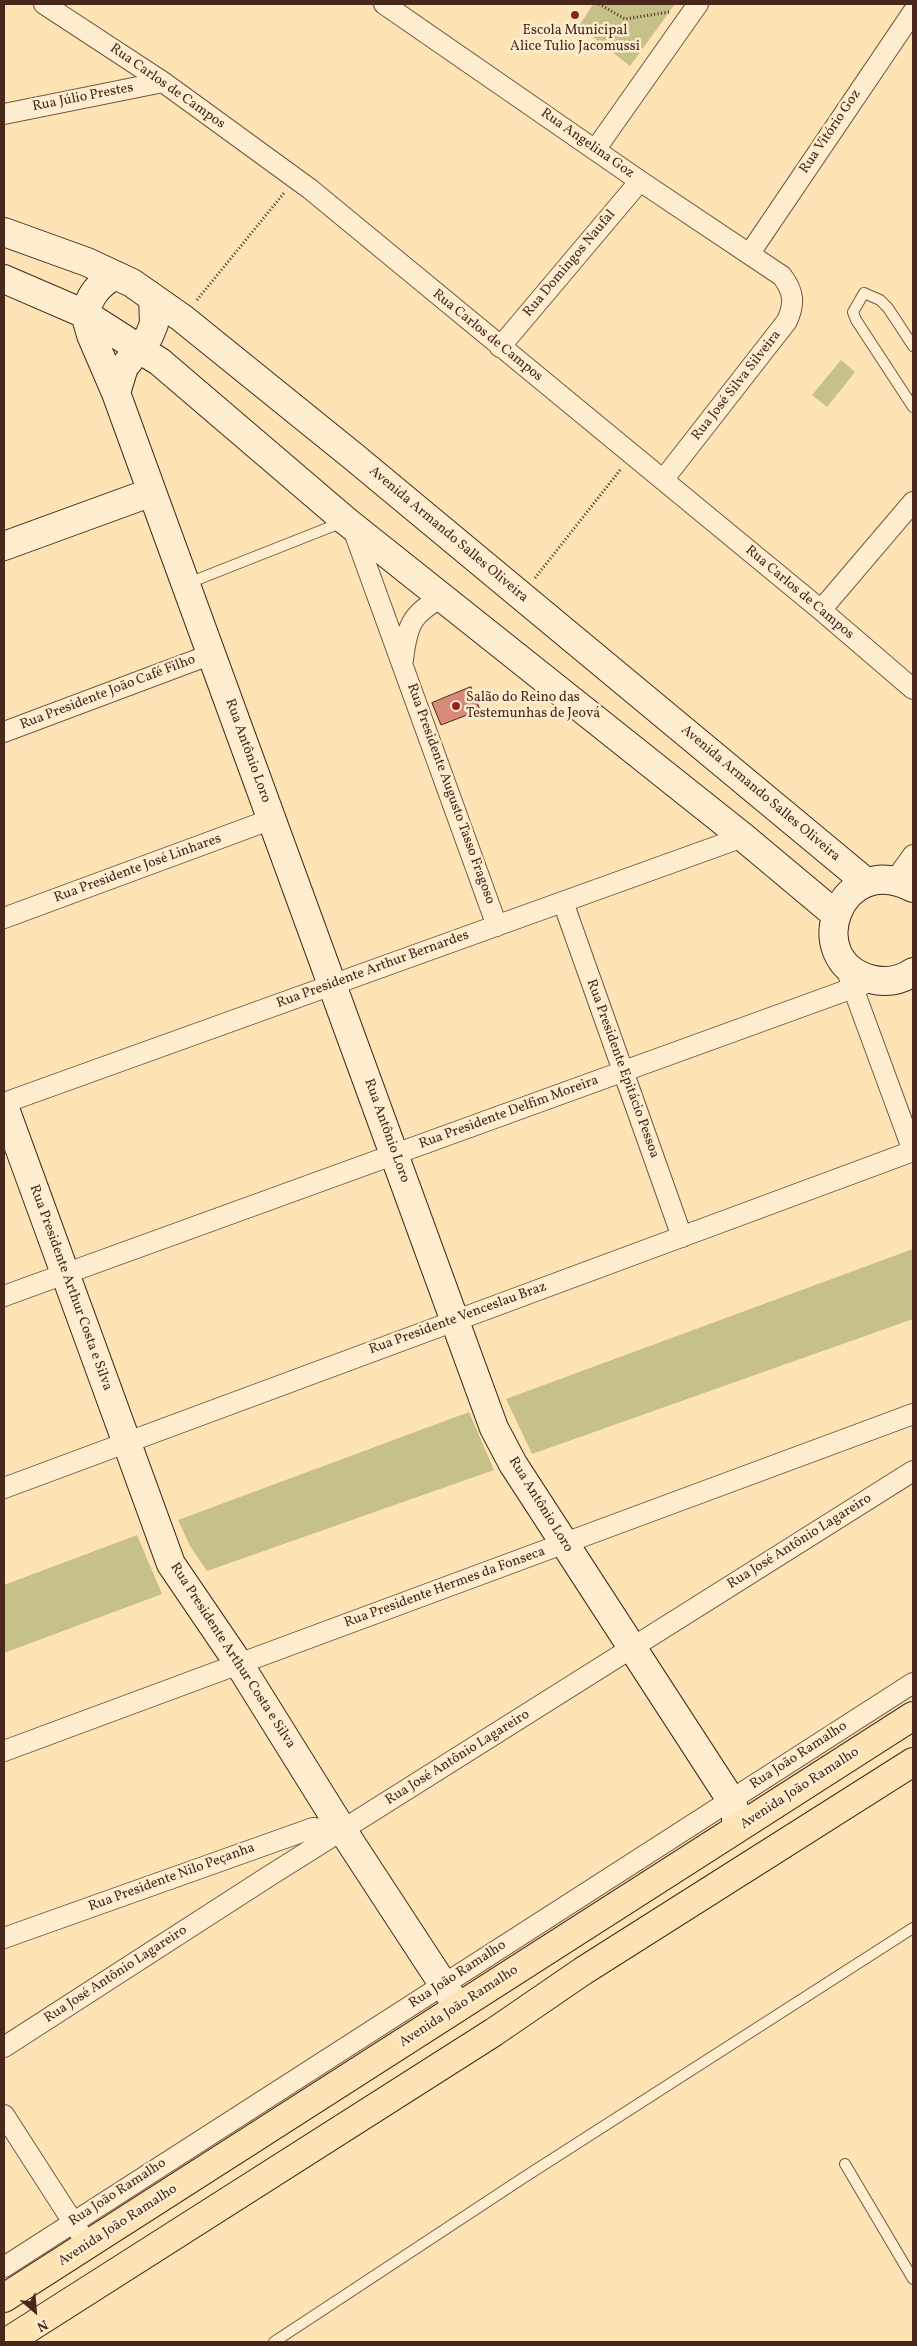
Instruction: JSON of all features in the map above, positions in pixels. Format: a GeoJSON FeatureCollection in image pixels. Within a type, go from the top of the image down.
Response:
{"type":"FeatureCollection","features":[{"type":"Feature","properties":{"kind":"highway","name":"Avenida João Ramalho"},"geometry":{"type":"LineString","coordinates":[[4,2298],[913,1716]]}},
{"type":"Feature","properties":{"kind":"highway"},"geometry":{"type":"LineString","coordinates":[[7,2342],[494,2032],[583,1971],[913,1762]]}},
{"type":"Feature","properties":{"kind":"highway"},"geometry":{"type":"LineString","coordinates":[[583,1971],[668,1900],[720,1866],[730,1854],[736,1829]]}},
{"type":"Feature","properties":{"kind":"highway"},"geometry":{"type":"LineString","coordinates":[[458,2008],[474,2025],[483,2030],[494,2032]]}},
{"type":"Feature","properties":{"kind":"street","name":"Rua Carlos de Campos"},"geometry":{"type":"LineString","coordinates":[[44,4],[163,82],[296,178],[821,610],[913,689]]}},
{"type":"Feature","properties":{"kind":"street","name":"Rua Angelina Goz"},"geometry":{"type":"LineString","coordinates":[[384,4],[640,181],[750,253],[782,276],[789,286]]}},
{"type":"Feature","properties":{"kind":"street"},"geometry":{"type":"LineString","coordinates":[[595,150],[698,4]]}},
{"type":"Feature","properties":{"kind":"street","name":"Rua Vitório Goz"},"geometry":{"type":"LineString","coordinates":[[750,253],[913,12]]}},
{"type":"Feature","properties":{"kind":"street","name":"Rua Júlio Prestes"},"geometry":{"type":"LineString","coordinates":[[4,114],[163,82]]}},
{"type":"Feature","properties":{"kind":"street","name":"Rua Domingos Naufal"},"geometry":{"type":"LineString","coordinates":[[500,347],[640,181]]}},
{"type":"Feature","properties":{"kind":"street","name":"Avenida Armando Salles Oliveira"},"geometry":{"type":"LineString","coordinates":[[4,232],[132,283],[182,318],[354,457],[866,882]]}},
{"type":"Feature","properties":{"kind":"street"},"geometry":{"type":"LineString","coordinates":[[85,314],[89,300],[99,285],[115,275]]}},
{"type":"Feature","properties":{"kind":"street"},"geometry":{"type":"LineString","coordinates":[[4,279],[85,314],[160,362],[349,524],[743,837],[835,914]]}},
{"type":"Feature","properties":{"kind":"street","name":"Rua José Silva Silveira"},"geometry":{"type":"LineString","coordinates":[[663,480],[788,322],[793,308],[794,296],[789,286]]}},
{"type":"Feature","properties":{"kind":"street"},"geometry":{"type":"LineString","coordinates":[[116,393],[124,367],[149,336],[154,324],[153,298]]}},
{"type":"Feature","properties":{"kind":"street","name":"Rua Antônio Loro"},"geometry":{"type":"LineString","coordinates":[[85,314],[91,335],[116,393],[455,1320],[504,1448],[564,1544],[731,1800],[736,1814],[736,1829]]}},
{"type":"Feature","properties":{"kind":"street"},"geometry":{"type":"LineString","coordinates":[[10,538],[152,492]]}},
{"type":"Feature","properties":{"kind":"street"},"geometry":{"type":"LineString","coordinates":[[821,610],[913,502]]}},
{"type":"Feature","properties":{"kind":"street","name":"Rua Presidente Augusto Tasso Fragoso"},"geometry":{"type":"LineString","coordinates":[[349,524],[403,662],[497,926]]}},
{"type":"Feature","properties":{"kind":"street","name":"Rua Presidente Augusto Tasso Fragoso"},"geometry":{"type":"LineString","coordinates":[[403,662],[405,642],[412,620],[420,610],[442,597]]}},
{"type":"Feature","properties":{"kind":"street","name":"Rua Presidente João Café Filho"},"geometry":{"type":"LineString","coordinates":[[4,732],[212,654]]}},
{"type":"Feature","properties":{"kind":"street","name":"Rua Presidente José Linhares"},"geometry":{"type":"LineString","coordinates":[[4,918],[272,819]]}},
{"type":"Feature","properties":{"kind":"street","name":"Rua Presidente Arthur Bernardes"},"geometry":{"type":"LineString","coordinates":[[4,1105],[743,837]]}},
{"type":"Feature","properties":{"kind":"street"},"geometry":{"type":"LineString","coordinates":[[913,855],[904,884],[876,880],[866,882],[848,895],[835,914],[834,939],[840,956],[857,974],[870,983],[903,978],[913,972]]}},
{"type":"Feature","properties":{"kind":"street","name":"Rua Presidente Epitácio Pessoa"},"geometry":{"type":"LineString","coordinates":[[563,902],[682,1236]]}},
{"type":"Feature","properties":{"kind":"street"},"geometry":{"type":"LineString","coordinates":[[818,1001],[832,984],[840,956]]}},
{"type":"Feature","properties":{"kind":"street"},"geometry":{"type":"LineString","coordinates":[[868,1030],[871,1005],[870,983]]}},
{"type":"Feature","properties":{"kind":"street"},"geometry":{"type":"LineString","coordinates":[[870,983],[868,1030],[913,1151]]}},
{"type":"Feature","properties":{"kind":"street","name":"Rua Presidente Delfim Moreira"},"geometry":{"type":"LineString","coordinates":[[4,1296],[870,983]]}},
{"type":"Feature","properties":{"kind":"street","name":"Rua Presidente Arthur Costa e Silva"},"geometry":{"type":"LineString","coordinates":[[4,1105],[171,1564],[239,1664],[458,2008]]}},
{"type":"Feature","properties":{"kind":"street","name":"Rua Presidente Venceslau Braz"},"geometry":{"type":"LineString","coordinates":[[4,1488],[913,1151]]}},
{"type":"Feature","properties":{"kind":"street","name":"Rua Presidente Hermes da Fonseca"},"geometry":{"type":"LineString","coordinates":[[4,1751],[913,1414]]}},
{"type":"Feature","properties":{"kind":"street","name":"Rua José Antônio Lagareiro"},"geometry":{"type":"LineString","coordinates":[[4,2047],[266,1878],[913,1471]]}},
{"type":"Feature","properties":{"kind":"street","name":"Rua João Ramalho"},"geometry":{"type":"LineString","coordinates":[[4,2267],[913,1683]]}},
{"type":"Feature","properties":{"kind":"street","name":"Rua Presidente Nilo Peçanha"},"geometry":{"type":"LineString","coordinates":[[4,1938],[313,1828],[343,1830]]}},
{"type":"Feature","properties":{"kind":"street"},"geometry":{"type":"LineString","coordinates":[[255,1848],[265,1862],[266,1878]]}},
{"type":"Feature","properties":{"kind":"street"},"geometry":{"type":"LineString","coordinates":[[4,2115],[88,2245]]}},
{"type":"Feature","properties":{"kind":"lane"},"geometry":{"type":"LineString","coordinates":[[913,346],[888,308],[880,300],[864,293],[853,312],[856,320],[913,406]]}},
{"type":"Feature","properties":{"kind":"lane"},"geometry":{"type":"LineString","coordinates":[[186,584],[349,524]]}},
{"type":"Feature","properties":{"kind":"lane"},"geometry":{"type":"LineString","coordinates":[[274,2342],[515,2184],[913,1928]]}},
{"type":"Feature","properties":{"kind":"lane"},"geometry":{"type":"LineString","coordinates":[[845,2164],[913,2279]]}},
{"type":"Feature","properties":{"kind":"path"},"geometry":{"type":"LineString","coordinates":[[599,4],[625,19],[677,11]]}},
{"type":"Feature","properties":{"kind":"path"},"geometry":{"type":"LineString","coordinates":[[182,318],[296,178]]}},
{"type":"Feature","properties":{"kind":"path"},"geometry":{"type":"LineString","coordinates":[[521,596],[632,455]]}},
{"type":"Feature","properties":{"kind":"shaded area"},"geometry":{"type":"Polygon","coordinates":[[[593,4],[675,4],[630,66],[579,26],[593,4]]]}},
{"type":"Feature","properties":{"kind":"shaded area"},"geometry":{"type":"Polygon","coordinates":[[[841,360],[855,372],[827,407],[812,395],[841,360]]]}},
{"type":"Feature","properties":{"kind":"shaded area"},"geometry":{"type":"Polygon","coordinates":[[[913,1249],[913,1319],[532,1454],[506,1399],[913,1249]]]}},
{"type":"Feature","properties":{"kind":"shaded area"},"geometry":{"type":"Polygon","coordinates":[[[469,1412],[494,1470],[207,1571],[190,1546],[178,1520],[469,1412]]]}},
{"type":"Feature","properties":{"kind":"shaded area"},"geometry":{"type":"Polygon","coordinates":[[[137,1535],[162,1594],[4,1653],[4,1585],[137,1535]]]}},
{"type":"Feature","properties":{"kind":"building","name":"Salão do Reino das Testemunhas de Jeová"},"geometry":{"type":"Polygon","coordinates":[[[471,687],[480,710],[441,725],[432,703],[471,687]]]}},
{"type":"Feature","properties":{"kind":"place","name":"Escola Municipal Alice Tulio Jacomussi"},"geometry":{"type":"Point","coordinates":[575,15]}},
{"type":"Feature","properties":{"kind":"place","name":"Salão do Reino das Testemunhas de Jeová"},"geometry":{"type":"Point","coordinates":[456,706]}}]}
